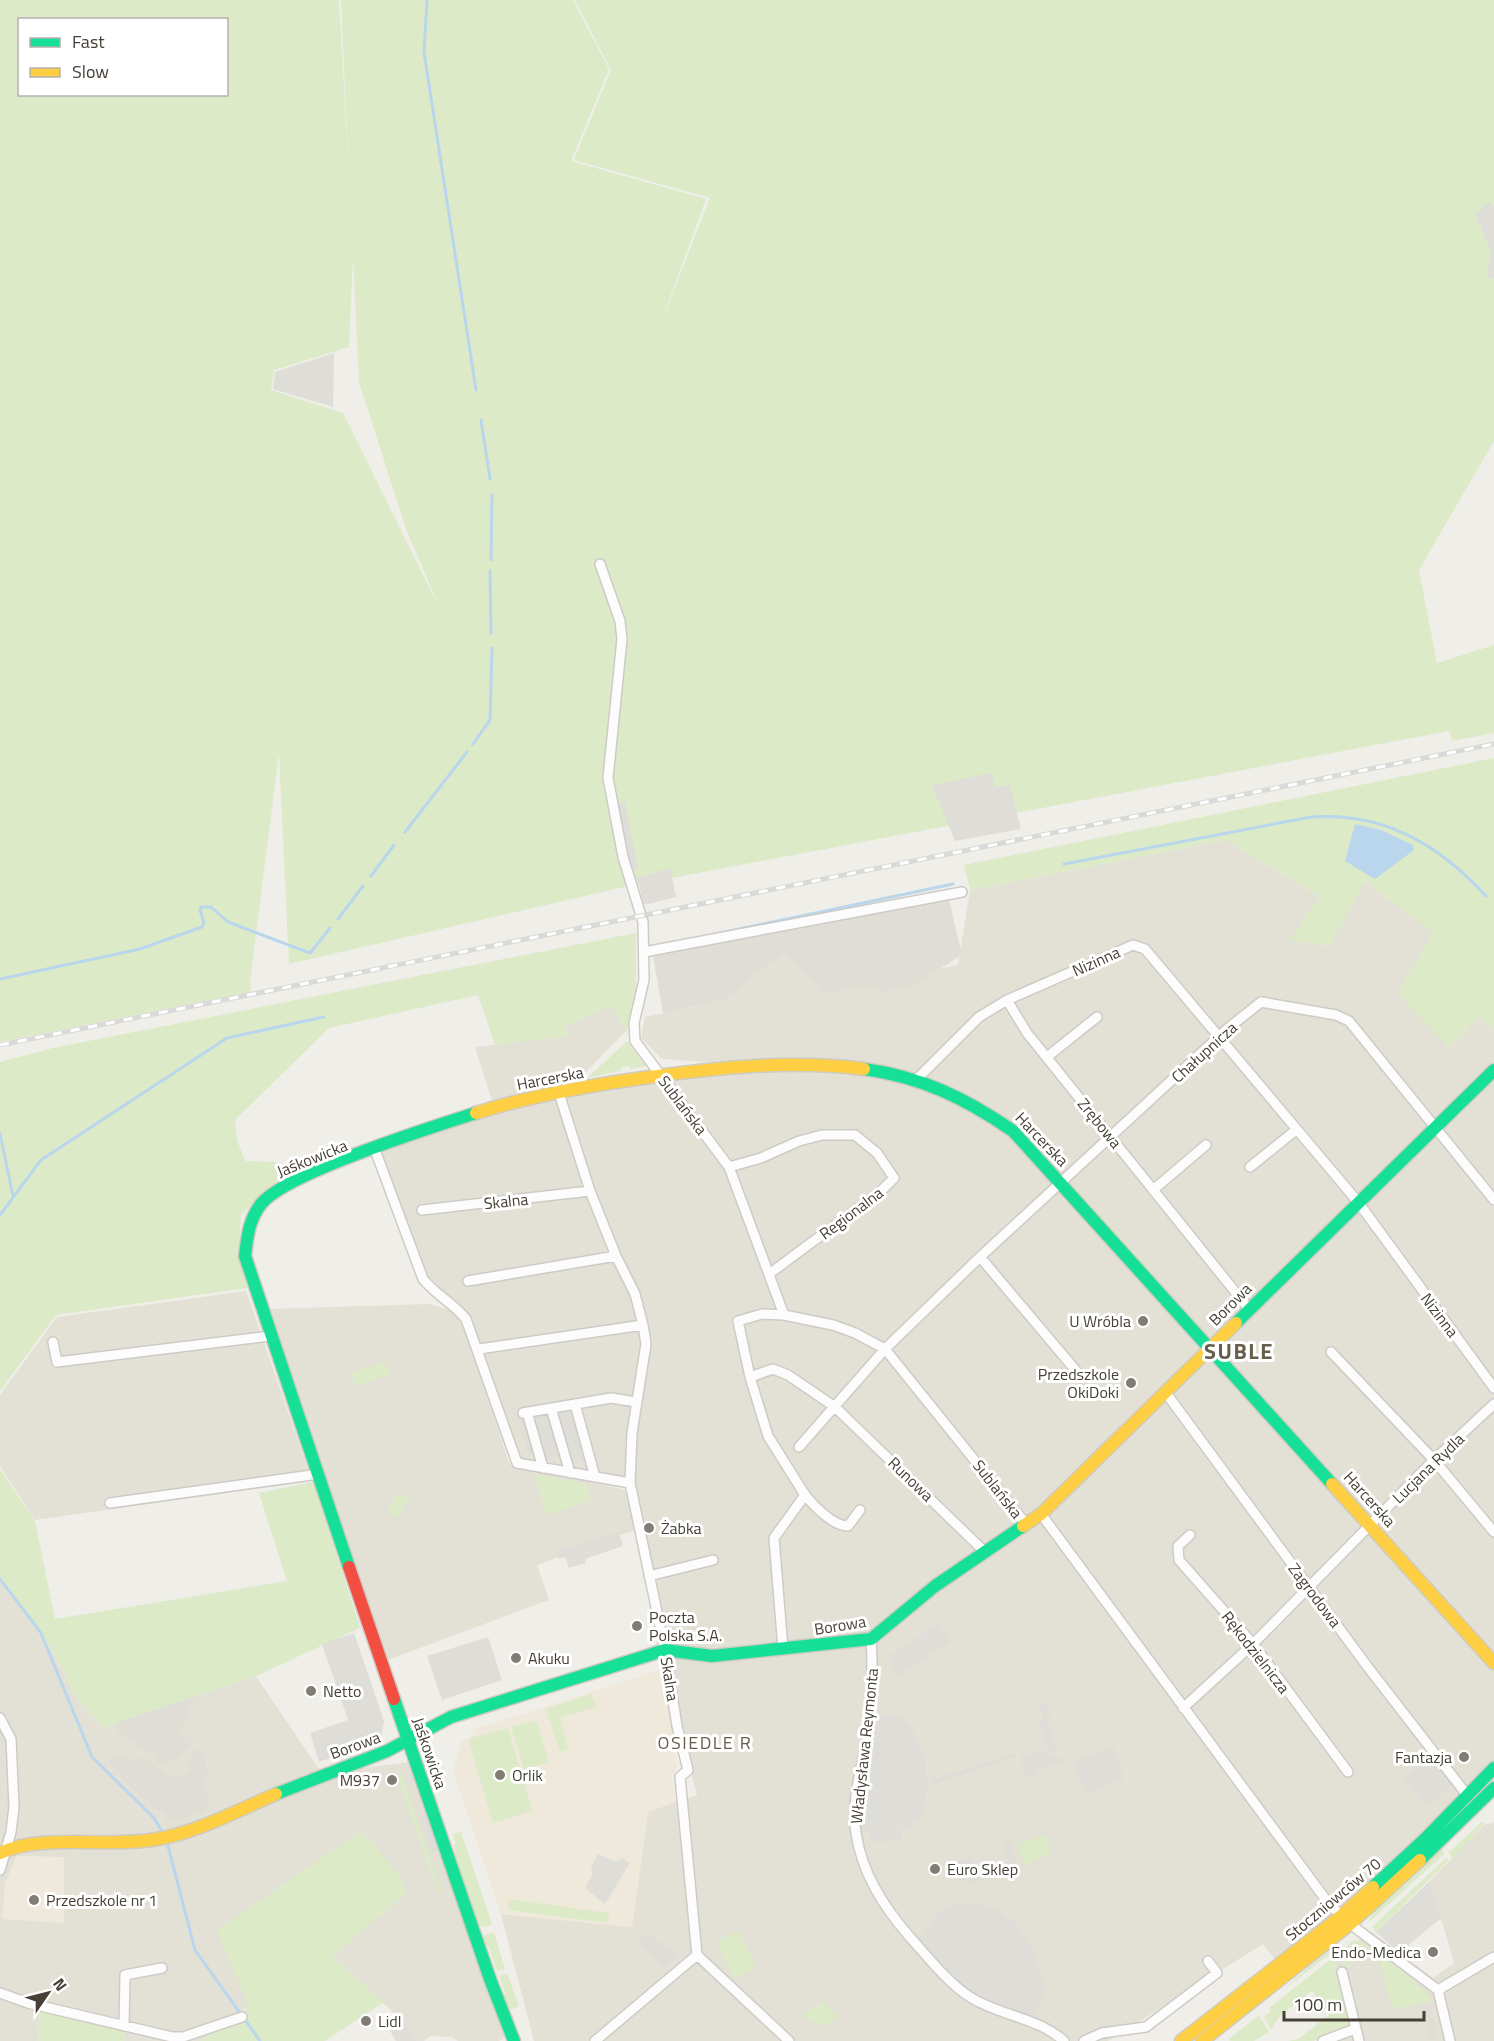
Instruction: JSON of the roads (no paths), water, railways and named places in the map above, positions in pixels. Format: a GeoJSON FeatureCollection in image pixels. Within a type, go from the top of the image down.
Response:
{"type":"FeatureCollection","features":[{"type":"Feature","properties":{"kind":"street","name":"Sublańska"},"geometry":{"type":"LineString","coordinates":[[600,564],[620,621],[622,639],[608,778],[623,857],[642,916],[644,980],[633,1032],[635,1041],[729,1167],[784,1314],[844,1329],[885,1349],[1026,1524]]}},
{"type":"Feature","properties":{"kind":"street"},"geometry":{"type":"LineString","coordinates":[[644,952],[962,892]]}},
{"type":"Feature","properties":{"kind":"street","name":"Nizinna"},"geometry":{"type":"LineString","coordinates":[[917,1079],[979,1017],[1007,1000],[1133,945],[1153,955],[1219,1039],[1358,1202],[1494,1388]]}},
{"type":"Feature","properties":{"kind":"street","name":"Zrębowa"},"geometry":{"type":"LineString","coordinates":[[1007,1000],[1027,1033],[1249,1309]]}},
{"type":"Feature","properties":{"kind":"street","name":"Chałupnicza"},"geometry":{"type":"LineString","coordinates":[[885,1349],[1061,1182],[1261,1002],[1336,1016],[1349,1021],[1435,1128]]}},
{"type":"Feature","properties":{"kind":"street"},"geometry":{"type":"LineString","coordinates":[[1047,1057],[1097,1017]]}},
{"type":"Feature","properties":{"kind":"street","name":"Harcerska"},"geometry":{"type":"LineString","coordinates":[[375,1150],[435,1126],[515,1101],[661,1075],[738,1065],[824,1065],[917,1079],[946,1089],[995,1115],[1061,1182],[1494,1663]]}},
{"type":"Feature","properties":{"kind":"street","name":"Borowa"},"geometry":{"type":"LineString","coordinates":[[3,1851],[166,1839],[409,1741],[450,1717],[665,1650],[712,1656],[871,1639],[935,1586],[1041,1514],[1494,1070]]}},
{"type":"Feature","properties":{"kind":"street","name":"Skalna"},"geometry":{"type":"LineString","coordinates":[[559,1093],[590,1191],[616,1256],[635,1294],[643,1325],[646,1344],[637,1398],[630,1483],[665,1650],[677,1726],[688,1770],[680,1777],[697,1955]]}},
{"type":"Feature","properties":{"kind":"street"},"geometry":{"type":"LineString","coordinates":[[1435,1128],[1494,1200]]}},
{"type":"Feature","properties":{"kind":"street"},"geometry":{"type":"LineString","coordinates":[[1250,1167],[1296,1130]]}},
{"type":"Feature","properties":{"kind":"street","name":"Regionalna"},"geometry":{"type":"LineString","coordinates":[[729,1167],[761,1158],[799,1141],[822,1135],[855,1135],[877,1154],[894,1178],[881,1191],[769,1274]]}},
{"type":"Feature","properties":{"kind":"street"},"geometry":{"type":"LineString","coordinates":[[1152,1190],[1206,1145]]}},
{"type":"Feature","properties":{"kind":"street"},"geometry":{"type":"LineString","coordinates":[[375,1150],[420,1273],[431,1289],[456,1306],[466,1318],[479,1349],[517,1463],[630,1483]]}},
{"type":"Feature","properties":{"kind":"street","name":"Jaśkowicka"},"geometry":{"type":"LineString","coordinates":[[375,1150],[276,1190],[255,1209],[248,1224],[245,1256],[270,1336],[490,1979],[514,2041]]}},
{"type":"Feature","properties":{"kind":"street","name":"Skalna"},"geometry":{"type":"LineString","coordinates":[[422,1210],[590,1191]]}},
{"type":"Feature","properties":{"kind":"street"},"geometry":{"type":"LineString","coordinates":[[468,1281],[616,1256]]}},
{"type":"Feature","properties":{"kind":"street"},"geometry":{"type":"LineString","coordinates":[[980,1257],[1083,1379]]}},
{"type":"Feature","properties":{"kind":"street"},"geometry":{"type":"LineString","coordinates":[[784,1314],[762,1314],[738,1321],[750,1377],[768,1436],[811,1503],[842,1526],[848,1526],[860,1510]]}},
{"type":"Feature","properties":{"kind":"street"},"geometry":{"type":"LineString","coordinates":[[479,1349],[643,1325]]}},
{"type":"Feature","properties":{"kind":"street"},"geometry":{"type":"LineString","coordinates":[[53,1342],[57,1362],[270,1336]]}},
{"type":"Feature","properties":{"kind":"street"},"geometry":{"type":"LineString","coordinates":[[799,1447],[885,1349]]}},
{"type":"Feature","properties":{"kind":"street"},"geometry":{"type":"LineString","coordinates":[[1330,1352],[1434,1460],[1494,1532]]}},
{"type":"Feature","properties":{"kind":"street","name":"Runowa"},"geometry":{"type":"LineString","coordinates":[[750,1377],[773,1369],[788,1375],[835,1407],[986,1552]]}},
{"type":"Feature","properties":{"kind":"street","name":"Zagrodowa"},"geometry":{"type":"LineString","coordinates":[[1166,1393],[1467,1796]]}},
{"type":"Feature","properties":{"kind":"street"},"geometry":{"type":"LineString","coordinates":[[543,1468],[525,1413],[610,1398],[637,1398]]}},
{"type":"Feature","properties":{"kind":"street"},"geometry":{"type":"LineString","coordinates":[[575,1404],[596,1477]]}},
{"type":"Feature","properties":{"kind":"street","name":"Lucjana Rydla"},"geometry":{"type":"LineString","coordinates":[[1184,1708],[1252,1644],[1434,1460],[1494,1404]]}},
{"type":"Feature","properties":{"kind":"street"},"geometry":{"type":"LineString","coordinates":[[551,1408],[570,1473]]}},
{"type":"Feature","properties":{"kind":"street"},"geometry":{"type":"LineString","coordinates":[[110,1503],[319,1474]]}},
{"type":"Feature","properties":{"kind":"street"},"geometry":{"type":"LineString","coordinates":[[783,1649],[774,1538],[805,1494]]}},
{"type":"Feature","properties":{"kind":"street","name":"Sublańska"},"geometry":{"type":"LineString","coordinates":[[1041,1514],[1311,1881],[1346,1920],[1438,1990]]}},
{"type":"Feature","properties":{"kind":"street","name":"Rękodzielnicza"},"geometry":{"type":"LineString","coordinates":[[1190,1535],[1178,1546],[1179,1560],[1252,1644],[1348,1772]]}},
{"type":"Feature","properties":{"kind":"street"},"geometry":{"type":"LineString","coordinates":[[650,1576],[713,1560]]}},
{"type":"Feature","properties":{"kind":"street","name":"Władysława Reymonta"},"geometry":{"type":"LineString","coordinates":[[871,1639],[873,1661],[869,1725],[855,1821],[862,1862],[875,1889],[895,1919],[928,1958],[970,1997],[1048,2028],[1064,2041]]}},
{"type":"Feature","properties":{"kind":"street"},"geometry":{"type":"LineString","coordinates":[[0,1719],[11,1738],[14,1807],[0,1870]]}},
{"type":"Feature","properties":{"kind":"street","name":"Stoczniowców 70"},"geometry":{"type":"LineString","coordinates":[[1202,2041],[1346,1920],[1494,1768]]}},
{"type":"Feature","properties":{"kind":"street","name":"Stoczniowców 70"},"geometry":{"type":"LineString","coordinates":[[1181,2041],[1408,1872],[1494,1788]]}},
{"type":"Feature","properties":{"kind":"street"},"geometry":{"type":"LineString","coordinates":[[596,2041],[697,1955],[789,2041]]}},
{"type":"Feature","properties":{"kind":"street"},"geometry":{"type":"LineString","coordinates":[[1450,2041],[1438,1990],[1494,1957]]}},
{"type":"Feature","properties":{"kind":"street"},"geometry":{"type":"LineString","coordinates":[[674,1961],[683,1967]]}},
{"type":"Feature","properties":{"kind":"street"},"geometry":{"type":"LineString","coordinates":[[1084,2041],[1102,2033],[1146,2027],[1217,1972],[1208,1961]]}},
{"type":"Feature","properties":{"kind":"street"},"geometry":{"type":"LineString","coordinates":[[124,2026],[125,1975],[162,1968]]}},
{"type":"Feature","properties":{"kind":"street"},"geometry":{"type":"LineString","coordinates":[[1342,1972],[1359,2041]]}},
{"type":"Feature","properties":{"kind":"street"},"geometry":{"type":"LineString","coordinates":[[0,1993],[124,2026],[176,2037],[242,2017]]}},
{"type":"Feature","properties":{"kind":"street"},"geometry":{"type":"LineString","coordinates":[[772,2027],[776,2041]]}},
{"type":"Feature","properties":{"kind":"street"},"geometry":{"type":"LineString","coordinates":[[1323,2041],[1355,2029]]}},
{"type":"Feature","properties":{"kind":"water"},"geometry":{"type":"Polygon","coordinates":[[[1355,824],[1381,830],[1413,845],[1414,850],[1375,879],[1345,861],[1355,824]]]}},
{"type":"Feature","properties":{"kind":"waterway"},"geometry":{"type":"LineString","coordinates":[[427,0],[424,52],[476,390]]}},
{"type":"Feature","properties":{"kind":"waterway"},"geometry":{"type":"LineString","coordinates":[[481,420],[490,479]]}},
{"type":"Feature","properties":{"kind":"waterway"},"geometry":{"type":"LineString","coordinates":[[491,560],[492,495]]}},
{"type":"Feature","properties":{"kind":"waterway"},"geometry":{"type":"LineString","coordinates":[[490,571],[491,633]]}},
{"type":"Feature","properties":{"kind":"waterway"},"geometry":{"type":"LineString","coordinates":[[473,744],[490,720],[492,648]]}},
{"type":"Feature","properties":{"kind":"waterway"},"geometry":{"type":"LineString","coordinates":[[405,832],[467,752]]}},
{"type":"Feature","properties":{"kind":"waterway"},"geometry":{"type":"LineString","coordinates":[[1064,864],[1311,817],[1338,817],[1386,826],[1408,835],[1449,861],[1486,896]]}},
{"type":"Feature","properties":{"kind":"waterway"},"geometry":{"type":"LineString","coordinates":[[371,876],[394,845]]}},
{"type":"Feature","properties":{"kind":"waterway"},"geometry":{"type":"LineString","coordinates":[[711,935],[953,884]]}},
{"type":"Feature","properties":{"kind":"waterway"},"geometry":{"type":"LineString","coordinates":[[338,919],[363,886]]}},
{"type":"Feature","properties":{"kind":"waterway"},"geometry":{"type":"LineString","coordinates":[[0,979],[140,949],[202,927],[204,923],[201,907],[211,907],[228,922],[310,953],[330,928]]}},
{"type":"Feature","properties":{"kind":"waterway"},"geometry":{"type":"LineString","coordinates":[[0,1215],[41,1160],[227,1038],[324,1017]]}},
{"type":"Feature","properties":{"kind":"waterway"},"geometry":{"type":"LineString","coordinates":[[0,1134],[13,1196]]}},
{"type":"Feature","properties":{"kind":"waterway"},"geometry":{"type":"LineString","coordinates":[[0,1579],[41,1633],[92,1757],[154,1818],[165,1836]]}},
{"type":"Feature","properties":{"kind":"waterway"},"geometry":{"type":"LineString","coordinates":[[167,1842],[195,1950],[260,2041]]}},
{"type":"Feature","properties":{"kind":"railway"},"geometry":{"type":"LineString","coordinates":[[0,1045],[1494,744]]}},
{"type":"Feature","properties":{"kind":"place","name":"U Wróbla"},"geometry":{"type":"Point","coordinates":[1143,1321]}},
{"type":"Feature","properties":{"kind":"place","name":"Przedszkole OkiDoki"},"geometry":{"type":"Point","coordinates":[1131,1383]}},
{"type":"Feature","properties":{"kind":"place","name":"Żabka"},"geometry":{"type":"Point","coordinates":[649,1528]}},
{"type":"Feature","properties":{"kind":"place","name":"Poczta Polska S.A."},"geometry":{"type":"Point","coordinates":[637,1626]}},
{"type":"Feature","properties":{"kind":"place","name":"Akuku"},"geometry":{"type":"Point","coordinates":[516,1658]}},
{"type":"Feature","properties":{"kind":"place","name":"Netto"},"geometry":{"type":"Point","coordinates":[311,1691]}},
{"type":"Feature","properties":{"kind":"place","name":"Fantazja"},"geometry":{"type":"Point","coordinates":[1464,1757]}},
{"type":"Feature","properties":{"kind":"place","name":"Orlik"},"geometry":{"type":"Point","coordinates":[500,1775]}},
{"type":"Feature","properties":{"kind":"place","name":"M937"},"geometry":{"type":"Point","coordinates":[392,1780]}},
{"type":"Feature","properties":{"kind":"place","name":"Euro Sklep"},"geometry":{"type":"Point","coordinates":[935,1869]}},
{"type":"Feature","properties":{"kind":"place","name":"Przedszkole nr 1"},"geometry":{"type":"Point","coordinates":[34,1900]}},
{"type":"Feature","properties":{"kind":"place","name":"Endo-Medica"},"geometry":{"type":"Point","coordinates":[1433,1952]}},
{"type":"Feature","properties":{"kind":"place","name":"Lidl"},"geometry":{"type":"Point","coordinates":[366,2021]}},
{"type":"Feature","properties":{"kind":"district","name":"SUBLE"},"geometry":{"type":"Point","coordinates":[1239,1351]}},
{"type":"Feature","properties":{"kind":"district","name":"OSIEDLE R"},"geometry":{"type":"Point","coordinates":[705,1743]}}]}
